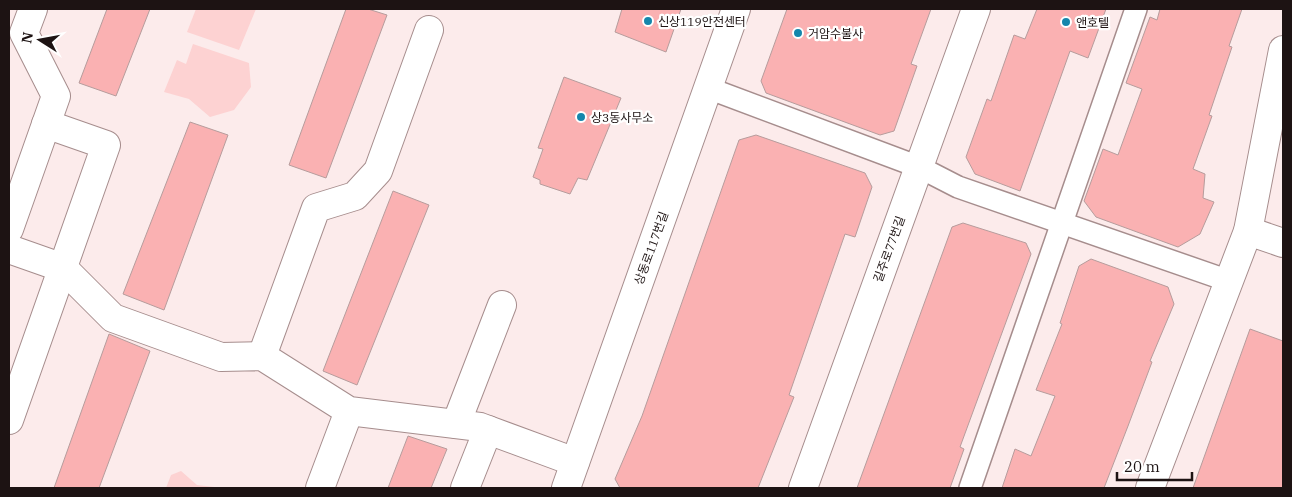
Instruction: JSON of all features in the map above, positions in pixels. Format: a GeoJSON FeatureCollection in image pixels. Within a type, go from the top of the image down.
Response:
{"type":"FeatureCollection","features":[{"type":"Feature","properties":{"kind":"street"},"geometry":{"type":"LineString","coordinates":[[9,230],[56,96],[24,33],[33,9]]}},
{"type":"Feature","properties":{"kind":"street","name":"상동로117번길"},"geometry":{"type":"LineString","coordinates":[[566,488],[736,9]]}},
{"type":"Feature","properties":{"kind":"street","name":"길주로77번길"},"geometry":{"type":"LineString","coordinates":[[802,488],[976,9]]}},
{"type":"Feature","properties":{"kind":"street"},"geometry":{"type":"LineString","coordinates":[[970,488],[1136,9]]}},
{"type":"Feature","properties":{"kind":"street"},"geometry":{"type":"LineString","coordinates":[[262,356],[316,208],[355,196],[378,171],[428,30]]}},
{"type":"Feature","properties":{"kind":"street"},"geometry":{"type":"LineString","coordinates":[[1150,488],[1248,231],[1283,50]]}},
{"type":"Feature","properties":{"kind":"street"},"geometry":{"type":"LineString","coordinates":[[708,88],[919,167],[958,187],[1229,281]]}},
{"type":"Feature","properties":{"kind":"street"},"geometry":{"type":"LineString","coordinates":[[11,408],[106,145],[46,124]]}},
{"type":"Feature","properties":{"kind":"street"},"geometry":{"type":"LineString","coordinates":[[1248,231],[1283,243]]}},
{"type":"Feature","properties":{"kind":"street"},"geometry":{"type":"LineString","coordinates":[[9,249],[63,268],[113,318],[221,357],[262,356],[348,411],[456,424],[488,430],[575,462]]}},
{"type":"Feature","properties":{"kind":"street"},"geometry":{"type":"LineString","coordinates":[[456,424],[502,305]]}},
{"type":"Feature","properties":{"kind":"street"},"geometry":{"type":"LineString","coordinates":[[320,488],[348,411]]}},
{"type":"Feature","properties":{"kind":"street"},"geometry":{"type":"LineString","coordinates":[[465,488],[488,430]]}},
{"type":"Feature","properties":{"kind":"shaded area"},"geometry":{"type":"Polygon","coordinates":[[[196,9],[256,9],[239,50],[187,32],[196,9]]]}},
{"type":"Feature","properties":{"kind":"shaded area"},"geometry":{"type":"Polygon","coordinates":[[[193,44],[249,63],[251,87],[234,110],[210,117],[189,99],[164,92],[177,60],[186,64],[193,44]]]}},
{"type":"Feature","properties":{"kind":"shaded area"},"geometry":{"type":"Polygon","coordinates":[[[181,471],[197,485],[223,488],[166,488],[171,475],[181,471]]]}},
{"type":"Feature","properties":{"kind":"building"},"geometry":{"type":"Polygon","coordinates":[[[107,9],[150,9],[116,96],[79,83],[107,9]]]}},
{"type":"Feature","properties":{"kind":"building"},"geometry":{"type":"Polygon","coordinates":[[[346,9],[368,9],[387,15],[326,178],[289,165],[346,9]]]}},
{"type":"Feature","properties":{"kind":"building","name":"신상119안전센터"},"geometry":{"type":"Polygon","coordinates":[[[622,9],[681,9],[666,52],[615,32],[622,9]]]}},
{"type":"Feature","properties":{"kind":"building"},"geometry":{"type":"Polygon","coordinates":[[[787,9],[931,9],[911,64],[917,66],[894,131],[880,135],[766,93],[761,81],[787,9]]]}},
{"type":"Feature","properties":{"kind":"building"},"geometry":{"type":"Polygon","coordinates":[[[1037,9],[1106,9],[1088,58],[1070,51],[1020,191],[975,174],[966,157],[987,99],[991,101],[1014,35],[1025,39],[1037,9]]]}},
{"type":"Feature","properties":{"kind":"building"},"geometry":{"type":"Polygon","coordinates":[[[1160,9],[1242,9],[1229,46],[1232,47],[1209,115],[1212,116],[1193,169],[1205,174],[1203,198],[1214,202],[1200,234],[1178,247],[1096,217],[1084,201],[1103,149],[1118,155],[1142,89],[1126,83],[1150,17],[1157,20],[1160,9]]]}},
{"type":"Feature","properties":{"kind":"building","name":"상3동사무소"},"geometry":{"type":"Polygon","coordinates":[[[564,77],[621,98],[587,180],[578,178],[570,194],[540,184],[540,180],[533,177],[543,149],[538,148],[564,77]]]}},
{"type":"Feature","properties":{"kind":"building"},"geometry":{"type":"Polygon","coordinates":[[[190,122],[228,135],[164,310],[123,294],[190,122]]]}},
{"type":"Feature","properties":{"kind":"building"},"geometry":{"type":"Polygon","coordinates":[[[756,135],[865,173],[872,187],[855,237],[845,234],[789,395],[794,397],[758,488],[620,488],[615,479],[642,416],[739,140],[756,135]]]}},
{"type":"Feature","properties":{"kind":"building"},"geometry":{"type":"Polygon","coordinates":[[[393,191],[429,205],[357,385],[323,371],[393,191]]]}},
{"type":"Feature","properties":{"kind":"building"},"geometry":{"type":"Polygon","coordinates":[[[963,223],[1026,243],[1031,254],[960,447],[964,449],[950,488],[857,488],[952,227],[963,223]]]}},
{"type":"Feature","properties":{"kind":"building"},"geometry":{"type":"Polygon","coordinates":[[[1091,259],[1168,287],[1174,304],[1150,361],[1152,362],[1104,488],[1002,488],[1015,449],[1031,456],[1055,396],[1036,390],[1062,324],[1060,323],[1079,266],[1091,259]]]}},
{"type":"Feature","properties":{"kind":"building"},"geometry":{"type":"Polygon","coordinates":[[[1250,329],[1283,341],[1283,488],[1193,488],[1250,329]]]}},
{"type":"Feature","properties":{"kind":"building"},"geometry":{"type":"Polygon","coordinates":[[[109,334],[150,351],[99,488],[54,488],[109,334]]]}},
{"type":"Feature","properties":{"kind":"building"},"geometry":{"type":"Polygon","coordinates":[[[408,436],[447,449],[431,488],[388,488],[408,436]]]}},
{"type":"Feature","properties":{"kind":"place","name":"신상119안전센터"},"geometry":{"type":"Point","coordinates":[648,21]}},
{"type":"Feature","properties":{"kind":"place","name":"앤호텔"},"geometry":{"type":"Point","coordinates":[1066,22]}},
{"type":"Feature","properties":{"kind":"place","name":"거암수불사"},"geometry":{"type":"Point","coordinates":[798,33]}},
{"type":"Feature","properties":{"kind":"place","name":"상3동사무소"},"geometry":{"type":"Point","coordinates":[581,117]}}]}
